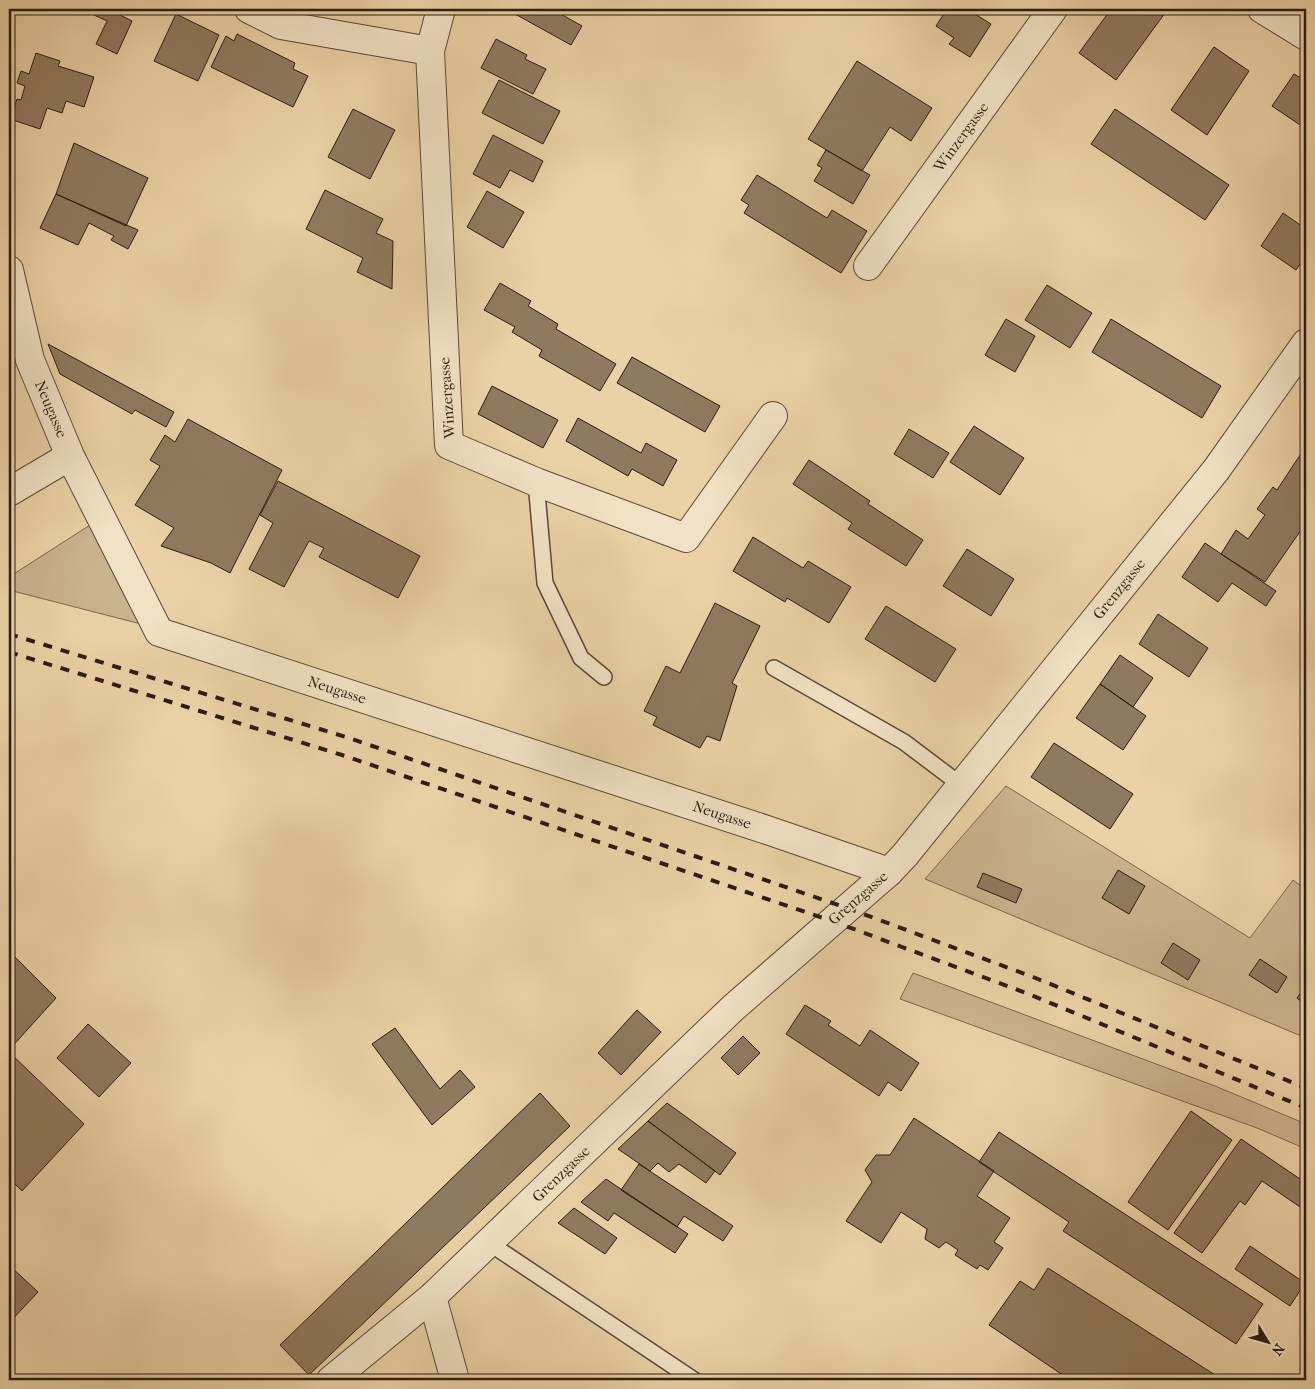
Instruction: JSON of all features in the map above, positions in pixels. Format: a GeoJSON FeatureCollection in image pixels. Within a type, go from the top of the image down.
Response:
{"type":"FeatureCollection","features":[{"type":"Feature","properties":{"kind":"street"},"geometry":{"type":"LineString","coordinates":[[249,9],[281,25],[430,51]]}},
{"type":"Feature","properties":{"kind":"street","name":"Winzergasse"},"geometry":{"type":"LineString","coordinates":[[441,9],[430,51],[449,445],[536,482],[686,538],[773,416]]}},
{"type":"Feature","properties":{"kind":"street","name":"Winzergasse"},"geometry":{"type":"LineString","coordinates":[[868,266],[1053,9]]}},
{"type":"Feature","properties":{"kind":"street"},"geometry":{"type":"LineString","coordinates":[[1262,9],[1306,36]]}},
{"type":"Feature","properties":{"kind":"street","name":"Neugasse"},"geometry":{"type":"LineString","coordinates":[[9,270],[30,360],[70,456],[159,632],[760,828],[888,872]]}},
{"type":"Feature","properties":{"kind":"street","name":"Grenzgasse"},"geometry":{"type":"LineString","coordinates":[[331,1380],[432,1297],[732,1008],[905,855],[1216,470],[1306,343]]}},
{"type":"Feature","properties":{"kind":"street"},"geometry":{"type":"LineString","coordinates":[[9,492],[70,456]]}},
{"type":"Feature","properties":{"kind":"street"},"geometry":{"type":"LineString","coordinates":[[432,1297],[455,1380]]}},
{"type":"Feature","properties":{"kind":"lane"},"geometry":{"type":"LineString","coordinates":[[536,482],[545,584],[581,658],[604,677]]}},
{"type":"Feature","properties":{"kind":"lane"},"geometry":{"type":"LineString","coordinates":[[774,668],[904,742],[961,785]]}},
{"type":"Feature","properties":{"kind":"lane"},"geometry":{"type":"LineString","coordinates":[[489,1243],[694,1380]]}},
{"type":"Feature","properties":{"kind":"shaded area"},"geometry":{"type":"Polygon","coordinates":[[[90,525],[141,624],[9,590],[9,577],[90,525]]]}},
{"type":"Feature","properties":{"kind":"shaded area"},"geometry":{"type":"Polygon","coordinates":[[[1006,786],[1250,938],[1293,880],[1306,890],[1306,1038],[925,879],[1006,786]]]}},
{"type":"Feature","properties":{"kind":"shaded area"},"geometry":{"type":"Polygon","coordinates":[[[913,973],[1215,1086],[1306,1124],[1306,1149],[1257,1128],[900,999],[913,973]]]}},
{"type":"Feature","properties":{"kind":"building"},"geometry":{"type":"Polygon","coordinates":[[[81,9],[120,9],[118,14],[132,21],[117,54],[96,44],[107,21],[81,9]]]}},
{"type":"Feature","properties":{"kind":"building"},"geometry":{"type":"Polygon","coordinates":[[[506,9],[552,9],[582,26],[571,45],[506,9]]]}},
{"type":"Feature","properties":{"kind":"building"},"geometry":{"type":"Polygon","coordinates":[[[947,9],[967,9],[991,24],[970,57],[949,44],[954,38],[936,26],[947,9]]]}},
{"type":"Feature","properties":{"kind":"building"},"geometry":{"type":"Polygon","coordinates":[[[1111,9],[1168,9],[1116,80],[1079,53],[1111,9]]]}},
{"type":"Feature","properties":{"kind":"building"},"geometry":{"type":"Polygon","coordinates":[[[176,14],[219,35],[198,81],[154,61],[176,14]]]}},
{"type":"Feature","properties":{"kind":"building"},"geometry":{"type":"Polygon","coordinates":[[[237,34],[295,63],[293,69],[308,76],[293,107],[211,67],[226,36],[234,41],[237,34]]]}},
{"type":"Feature","properties":{"kind":"building"},"geometry":{"type":"Polygon","coordinates":[[[496,39],[527,55],[525,59],[546,69],[533,94],[481,68],[496,39]]]}},
{"type":"Feature","properties":{"kind":"building"},"geometry":{"type":"Polygon","coordinates":[[[1214,47],[1249,71],[1207,135],[1171,110],[1214,47]]]}},
{"type":"Feature","properties":{"kind":"building"},"geometry":{"type":"Polygon","coordinates":[[[36,53],[60,61],[58,66],[94,77],[84,107],[66,101],[62,113],[47,108],[40,129],[10,119],[17,99],[21,100],[25,86],[17,83],[21,71],[29,74],[36,53]]]}},
{"type":"Feature","properties":{"kind":"building"},"geometry":{"type":"Polygon","coordinates":[[[857,61],[932,108],[911,141],[890,127],[862,171],[808,139],[857,61]]]}},
{"type":"Feature","properties":{"kind":"building"},"geometry":{"type":"Polygon","coordinates":[[[1294,74],[1306,81],[1306,129],[1272,106],[1294,74]]]}},
{"type":"Feature","properties":{"kind":"building"},"geometry":{"type":"Polygon","coordinates":[[[499,80],[560,111],[543,144],[482,113],[499,80]]]}},
{"type":"Feature","properties":{"kind":"building"},"geometry":{"type":"Polygon","coordinates":[[[353,109],[395,130],[370,179],[328,157],[353,109]]]}},
{"type":"Feature","properties":{"kind":"building"},"geometry":{"type":"Polygon","coordinates":[[[1115,109],[1229,185],[1205,220],[1091,144],[1115,109]]]}},
{"type":"Feature","properties":{"kind":"building"},"geometry":{"type":"Polygon","coordinates":[[[493,135],[543,161],[533,182],[510,170],[500,188],[473,174],[493,135]]]}},
{"type":"Feature","properties":{"kind":"building"},"geometry":{"type":"Polygon","coordinates":[[[74,143],[148,178],[126,226],[56,194],[74,143]]]}},
{"type":"Feature","properties":{"kind":"building"},"geometry":{"type":"Polygon","coordinates":[[[826,150],[870,175],[853,204],[814,181],[822,168],[817,165],[826,150]]]}},
{"type":"Feature","properties":{"kind":"building"},"geometry":{"type":"Polygon","coordinates":[[[757,175],[827,218],[832,210],[867,231],[841,273],[744,213],[749,205],[741,200],[757,175]]]}},
{"type":"Feature","properties":{"kind":"building"},"geometry":{"type":"Polygon","coordinates":[[[325,190],[383,219],[376,233],[393,241],[392,289],[357,272],[363,258],[306,229],[325,190]]]}},
{"type":"Feature","properties":{"kind":"building"},"geometry":{"type":"Polygon","coordinates":[[[487,191],[524,212],[503,248],[467,227],[487,191]]]}},
{"type":"Feature","properties":{"kind":"building"},"geometry":{"type":"Polygon","coordinates":[[[56,194],[138,230],[128,249],[111,240],[114,236],[89,223],[78,245],[40,228],[56,194]]]}},
{"type":"Feature","properties":{"kind":"building"},"geometry":{"type":"Polygon","coordinates":[[[1283,213],[1306,229],[1306,255],[1296,270],[1261,246],[1283,213]]]}},
{"type":"Feature","properties":{"kind":"building"},"geometry":{"type":"Polygon","coordinates":[[[500,283],[531,301],[528,306],[558,324],[556,329],[616,364],[600,391],[539,356],[542,350],[512,332],[515,327],[484,310],[500,283]]]}},
{"type":"Feature","properties":{"kind":"building"},"geometry":{"type":"Polygon","coordinates":[[[1047,285],[1092,313],[1070,348],[1025,320],[1047,285]]]}},
{"type":"Feature","properties":{"kind":"building"},"geometry":{"type":"Polygon","coordinates":[[[1006,319],[1035,336],[1015,372],[985,355],[1006,319]]]}},
{"type":"Feature","properties":{"kind":"building"},"geometry":{"type":"Polygon","coordinates":[[[1111,319],[1221,386],[1202,418],[1092,352],[1111,319]]]}},
{"type":"Feature","properties":{"kind":"building"},"geometry":{"type":"Polygon","coordinates":[[[48,344],[174,412],[166,427],[135,410],[132,414],[60,374],[48,344]]]}},
{"type":"Feature","properties":{"kind":"building"},"geometry":{"type":"Polygon","coordinates":[[[632,357],[720,406],[705,432],[617,383],[632,357]]]}},
{"type":"Feature","properties":{"kind":"building"},"geometry":{"type":"Polygon","coordinates":[[[492,386],[558,420],[543,448],[478,414],[492,386]]]}},
{"type":"Feature","properties":{"kind":"building"},"geometry":{"type":"Polygon","coordinates":[[[578,418],[641,453],[646,443],[677,460],[663,486],[632,469],[628,476],[566,441],[578,418]]]}},
{"type":"Feature","properties":{"kind":"building"},"geometry":{"type":"Polygon","coordinates":[[[188,419],[282,470],[230,573],[211,563],[161,546],[174,528],[135,505],[160,466],[150,460],[165,435],[175,442],[188,419]]]}},
{"type":"Feature","properties":{"kind":"building"},"geometry":{"type":"Polygon","coordinates":[[[974,426],[1024,458],[1000,495],[950,462],[974,426]]]}},
{"type":"Feature","properties":{"kind":"building"},"geometry":{"type":"Polygon","coordinates":[[[909,429],[949,453],[933,478],[894,454],[909,429]]]}},
{"type":"Feature","properties":{"kind":"building"},"geometry":{"type":"Polygon","coordinates":[[[1306,446],[1306,523],[1265,582],[1221,554],[1236,530],[1248,539],[1265,515],[1257,509],[1273,487],[1277,490],[1306,446]]]}},
{"type":"Feature","properties":{"kind":"building"},"geometry":{"type":"Polygon","coordinates":[[[809,460],[870,501],[868,504],[923,540],[906,566],[848,529],[852,523],[793,484],[809,460]]]}},
{"type":"Feature","properties":{"kind":"building"},"geometry":{"type":"Polygon","coordinates":[[[278,481],[420,556],[398,598],[319,557],[324,548],[309,541],[284,587],[249,569],[273,523],[260,515],[278,481]]]}},
{"type":"Feature","properties":{"kind":"building"},"geometry":{"type":"Polygon","coordinates":[[[753,537],[803,568],[808,561],[851,587],[829,623],[787,598],[785,602],[733,571],[753,537]]]}},
{"type":"Feature","properties":{"kind":"building"},"geometry":{"type":"Polygon","coordinates":[[[1205,543],[1276,591],[1266,606],[1232,583],[1218,602],[1182,577],[1205,543]]]}},
{"type":"Feature","properties":{"kind":"building"},"geometry":{"type":"Polygon","coordinates":[[[967,549],[1014,579],[991,616],[943,586],[967,549]]]}},
{"type":"Feature","properties":{"kind":"building"},"geometry":{"type":"Polygon","coordinates":[[[715,603],[760,626],[732,683],[737,686],[720,741],[707,736],[700,748],[653,725],[657,717],[644,711],[666,666],[680,673],[715,603]]]}},
{"type":"Feature","properties":{"kind":"building"},"geometry":{"type":"Polygon","coordinates":[[[886,606],[956,649],[935,682],[865,639],[886,606]]]}},
{"type":"Feature","properties":{"kind":"building"},"geometry":{"type":"Polygon","coordinates":[[[1158,614],[1208,648],[1189,677],[1139,644],[1158,614]]]}},
{"type":"Feature","properties":{"kind":"building"},"geometry":{"type":"Polygon","coordinates":[[[1120,655],[1153,678],[1133,707],[1100,684],[1120,655]]]}},
{"type":"Feature","properties":{"kind":"building"},"geometry":{"type":"Polygon","coordinates":[[[1100,684],[1146,716],[1123,750],[1076,718],[1100,684]]]}},
{"type":"Feature","properties":{"kind":"building"},"geometry":{"type":"Polygon","coordinates":[[[1054,743],[1133,794],[1110,829],[1031,777],[1054,743]]]}},
{"type":"Feature","properties":{"kind":"building"},"geometry":{"type":"Polygon","coordinates":[[[1118,870],[1145,886],[1129,914],[1102,898],[1118,870]]]}},
{"type":"Feature","properties":{"kind":"building"},"geometry":{"type":"Polygon","coordinates":[[[983,873],[1022,889],[1016,903],[977,887],[983,873]]]}},
{"type":"Feature","properties":{"kind":"building"},"geometry":{"type":"Polygon","coordinates":[[[1173,943],[1200,960],[1188,980],[1161,963],[1173,943]]]}},
{"type":"Feature","properties":{"kind":"building"},"geometry":{"type":"Polygon","coordinates":[[[9,951],[56,998],[9,1050],[9,951]]]}},
{"type":"Feature","properties":{"kind":"building"},"geometry":{"type":"Polygon","coordinates":[[[1260,959],[1287,977],[1277,993],[1249,975],[1260,959]]]}},
{"type":"Feature","properties":{"kind":"building"},"geometry":{"type":"Polygon","coordinates":[[[1306,986],[1306,1005],[1297,998],[1306,986]]]}},
{"type":"Feature","properties":{"kind":"building"},"geometry":{"type":"Polygon","coordinates":[[[805,1005],[831,1021],[828,1025],[860,1046],[870,1030],[919,1063],[901,1091],[888,1082],[879,1096],[786,1034],[805,1005]]]}},
{"type":"Feature","properties":{"kind":"building"},"geometry":{"type":"Polygon","coordinates":[[[637,1010],[661,1032],[621,1075],[598,1053],[637,1010]]]}},
{"type":"Feature","properties":{"kind":"building"},"geometry":{"type":"Polygon","coordinates":[[[88,1024],[131,1063],[99,1097],[57,1058],[88,1024]]]}},
{"type":"Feature","properties":{"kind":"building"},"geometry":{"type":"Polygon","coordinates":[[[395,1028],[440,1089],[460,1070],[475,1087],[432,1125],[372,1044],[395,1028]]]}},
{"type":"Feature","properties":{"kind":"building"},"geometry":{"type":"Polygon","coordinates":[[[743,1036],[760,1053],[738,1075],[721,1058],[743,1036]]]}},
{"type":"Feature","properties":{"kind":"building"},"geometry":{"type":"Polygon","coordinates":[[[9,1052],[84,1124],[22,1191],[9,1178],[9,1052]]]}},
{"type":"Feature","properties":{"kind":"building"},"geometry":{"type":"Polygon","coordinates":[[[540,1093],[570,1126],[309,1375],[280,1345],[540,1093]]]}},
{"type":"Feature","properties":{"kind":"building"},"geometry":{"type":"Polygon","coordinates":[[[667,1103],[736,1153],[720,1175],[648,1121],[667,1103]]]}},
{"type":"Feature","properties":{"kind":"building"},"geometry":{"type":"Polygon","coordinates":[[[1191,1111],[1232,1140],[1168,1230],[1128,1202],[1191,1111]]]}},
{"type":"Feature","properties":{"kind":"building"},"geometry":{"type":"Polygon","coordinates":[[[914,1118],[994,1171],[977,1196],[1010,1218],[994,1242],[1003,1248],[988,1270],[980,1265],[977,1269],[955,1255],[958,1250],[946,1242],[939,1248],[925,1239],[927,1229],[901,1212],[881,1243],[846,1221],[872,1182],[865,1170],[876,1155],[890,1155],[914,1118]]]}},
{"type":"Feature","properties":{"kind":"building"},"geometry":{"type":"Polygon","coordinates":[[[648,1121],[715,1171],[706,1183],[679,1164],[669,1172],[658,1163],[650,1171],[618,1149],[648,1121]]]}},
{"type":"Feature","properties":{"kind":"building"},"geometry":{"type":"Polygon","coordinates":[[[999,1132],[1263,1304],[1236,1344],[1063,1231],[1069,1222],[979,1162],[999,1132]]]}},
{"type":"Feature","properties":{"kind":"building"},"geometry":{"type":"Polygon","coordinates":[[[1241,1139],[1306,1183],[1306,1211],[1262,1181],[1245,1205],[1240,1201],[1202,1253],[1174,1233],[1241,1139]]]}},
{"type":"Feature","properties":{"kind":"building"},"geometry":{"type":"Polygon","coordinates":[[[639,1164],[733,1226],[723,1241],[684,1216],[677,1227],[621,1190],[639,1164]]]}},
{"type":"Feature","properties":{"kind":"building"},"geometry":{"type":"Polygon","coordinates":[[[606,1179],[688,1234],[675,1253],[614,1213],[608,1221],[581,1202],[606,1179]]]}},
{"type":"Feature","properties":{"kind":"building"},"geometry":{"type":"Polygon","coordinates":[[[574,1208],[617,1238],[605,1254],[558,1223],[574,1208]]]}},
{"type":"Feature","properties":{"kind":"building"},"geometry":{"type":"Polygon","coordinates":[[[1250,1246],[1305,1283],[1290,1306],[1235,1269],[1250,1246]]]}},
{"type":"Feature","properties":{"kind":"building"},"geometry":{"type":"Polygon","coordinates":[[[9,1265],[38,1292],[9,1323],[9,1265]]]}},
{"type":"Feature","properties":{"kind":"building"},"geometry":{"type":"Polygon","coordinates":[[[1048,1268],[1223,1380],[1070,1380],[989,1325],[1020,1281],[1034,1290],[1048,1268]]]}},
{"type":"Feature","properties":{"kind":"building"},"geometry":{"type":"Polygon","coordinates":[[[563,1374],[573,1380],[560,1380],[563,1374]]]}},
{"type":"Feature","properties":{"kind":"railway"},"geometry":{"type":"LineString","coordinates":[[9,634],[349,738],[847,908],[1033,977],[1306,1088]]}},
{"type":"Feature","properties":{"kind":"railway"},"geometry":{"type":"LineString","coordinates":[[9,652],[342,755],[832,921],[1026,993],[1306,1108]]}}]}
